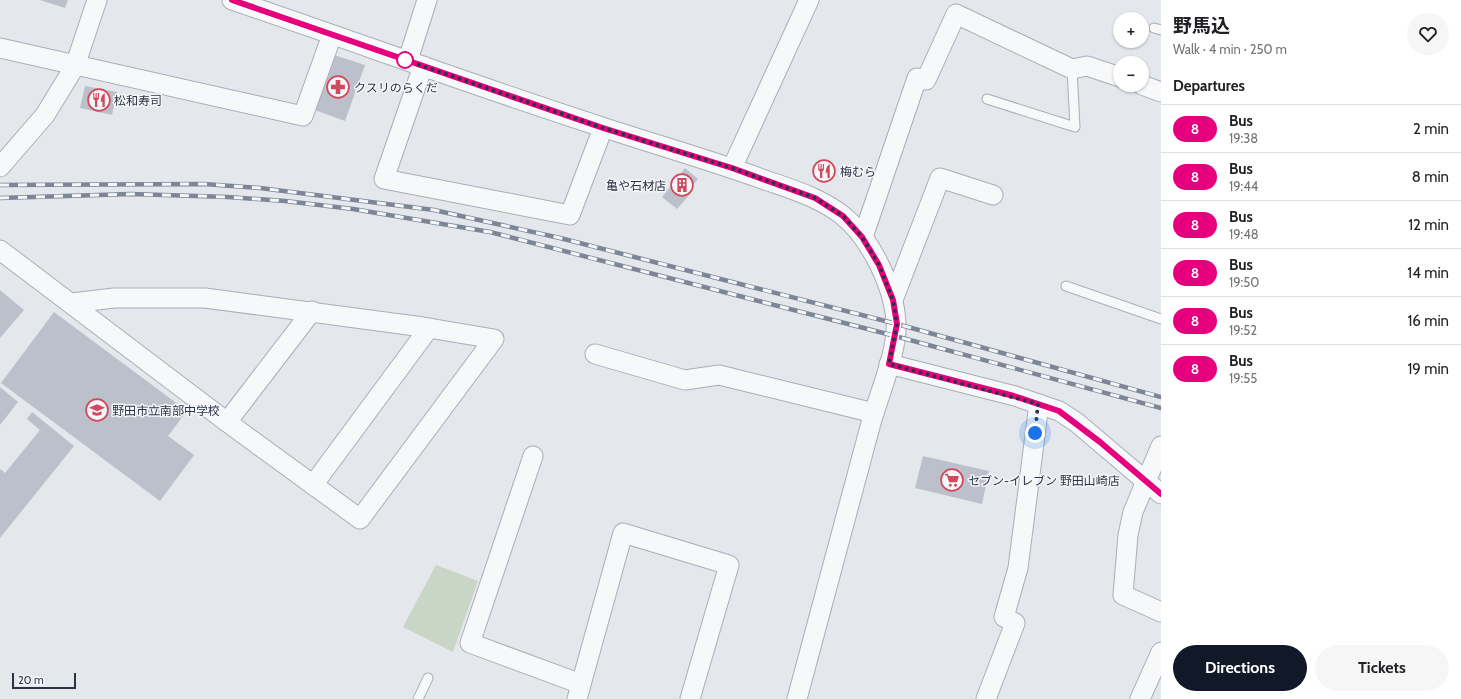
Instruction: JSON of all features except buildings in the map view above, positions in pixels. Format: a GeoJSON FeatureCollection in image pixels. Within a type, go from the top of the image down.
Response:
{"type":"FeatureCollection","features":[{"type":"Feature","properties":{"kind":"street"},"geometry":{"type":"LineString","coordinates":[[0,167],[45,115],[75,66],[97,0]]}},
{"type":"Feature","properties":{"kind":"street"},"geometry":{"type":"LineString","coordinates":[[232,0],[268,6],[332,35],[603,128],[732,168],[815,198],[843,216],[862,237],[879,265],[893,300],[897,324],[889,364],[874,413],[797,699]]}},
{"type":"Feature","properties":{"kind":"street"},"geometry":{"type":"LineString","coordinates":[[428,0],[415,63],[384,179],[570,215],[603,128]]}},
{"type":"Feature","properties":{"kind":"street"},"geometry":{"type":"LineString","coordinates":[[732,168],[809,0]]}},
{"type":"Feature","properties":{"kind":"street"},"geometry":{"type":"LineString","coordinates":[[862,237],[917,78],[926,80],[956,14],[1072,69],[1087,66],[1113,75]]}},
{"type":"Feature","properties":{"kind":"street"},"geometry":{"type":"LineString","coordinates":[[0,48],[303,116],[332,35]]}},
{"type":"Feature","properties":{"kind":"street"},"geometry":{"type":"LineString","coordinates":[[1149,88],[1161,92]]}},
{"type":"Feature","properties":{"kind":"street"},"geometry":{"type":"LineString","coordinates":[[893,300],[940,178],[994,195]]}},
{"type":"Feature","properties":{"kind":"street"},"geometry":{"type":"LineString","coordinates":[[0,250],[72,303],[227,422],[360,519],[494,339],[312,311],[205,298],[114,298],[72,303]]}},
{"type":"Feature","properties":{"kind":"street"},"geometry":{"type":"LineString","coordinates":[[227,422],[312,311]]}},
{"type":"Feature","properties":{"kind":"street"},"geometry":{"type":"LineString","coordinates":[[313,485],[429,328]]}},
{"type":"Feature","properties":{"kind":"street"},"geometry":{"type":"LineString","coordinates":[[595,354],[685,380],[719,375],[874,413]]}},
{"type":"Feature","properties":{"kind":"street"},"geometry":{"type":"LineString","coordinates":[[889,364],[1059,411],[1076,422],[1161,494]]}},
{"type":"Feature","properties":{"kind":"street"},"geometry":{"type":"LineString","coordinates":[[986,699],[1016,623],[1004,617],[1018,568],[1038,404]]}},
{"type":"Feature","properties":{"kind":"street"},"geometry":{"type":"LineString","coordinates":[[1161,446],[1133,512],[1128,534],[1123,595],[1161,612]]}},
{"type":"Feature","properties":{"kind":"street"},"geometry":{"type":"LineString","coordinates":[[533,456],[470,643],[579,691],[623,533],[729,565],[690,699]]}},
{"type":"Feature","properties":{"kind":"street"},"geometry":{"type":"LineString","coordinates":[[1140,699],[1161,652]]}},
{"type":"Feature","properties":{"kind":"lane"},"geometry":{"type":"LineString","coordinates":[[987,99],[1075,127],[1072,69]]}},
{"type":"Feature","properties":{"kind":"lane"},"geometry":{"type":"LineString","coordinates":[[1066,286],[1161,319]]}},
{"type":"Feature","properties":{"kind":"lane"},"geometry":{"type":"LineString","coordinates":[[418,699],[428,678]]}},
{"type":"Feature","properties":{"kind":"green space"},"geometry":{"type":"Polygon","coordinates":[[[436,565],[478,581],[453,652],[403,627],[436,565]]]}},
{"type":"Feature","properties":{"kind":"railway"},"geometry":{"type":"LineString","coordinates":[[0,185],[204,184],[260,188],[434,210],[560,238],[897,324],[1161,397]]}},
{"type":"Feature","properties":{"kind":"railway"},"geometry":{"type":"LineString","coordinates":[[0,198],[131,194],[228,197],[285,201],[353,209],[490,232],[895,336],[1161,408]]}},
{"type":"Feature","properties":{"kind":"bus line","name":"8"},"geometry":{"type":"LineString","coordinates":[[232,0],[603,128],[732,168],[815,198],[843,216],[862,237],[879,265],[893,300],[897,324],[889,364],[1014,396],[1059,411],[1076,422],[1161,494]]}},
{"type":"Feature","properties":{"kind":"place","name":"クスリのらくだ"},"geometry":{"type":"Point","coordinates":[338,87]}},
{"type":"Feature","properties":{"kind":"place","name":"松和寿司"},"geometry":{"type":"Point","coordinates":[99,100]}},
{"type":"Feature","properties":{"kind":"place","name":"梅むら"},"geometry":{"type":"Point","coordinates":[824,171]}},
{"type":"Feature","properties":{"kind":"place","name":"亀や石材店"},"geometry":{"type":"Point","coordinates":[682,185]}},
{"type":"Feature","properties":{"kind":"place","name":"野田市立南部中学校"},"geometry":{"type":"Point","coordinates":[97,410]}},
{"type":"Feature","properties":{"kind":"place","name":"セブン-イレブン 野田山崎店"},"geometry":{"type":"Point","coordinates":[952,480]}},
{"type":"Feature","properties":{"kind":"route"},"geometry":{"type":"LineString","coordinates":[[405,60],[603,128],[732,168],[815,198],[843,216],[862,237],[879,265],[893,300],[897,324],[889,364],[1014,396],[1038,404],[1035,433]]}}]}
